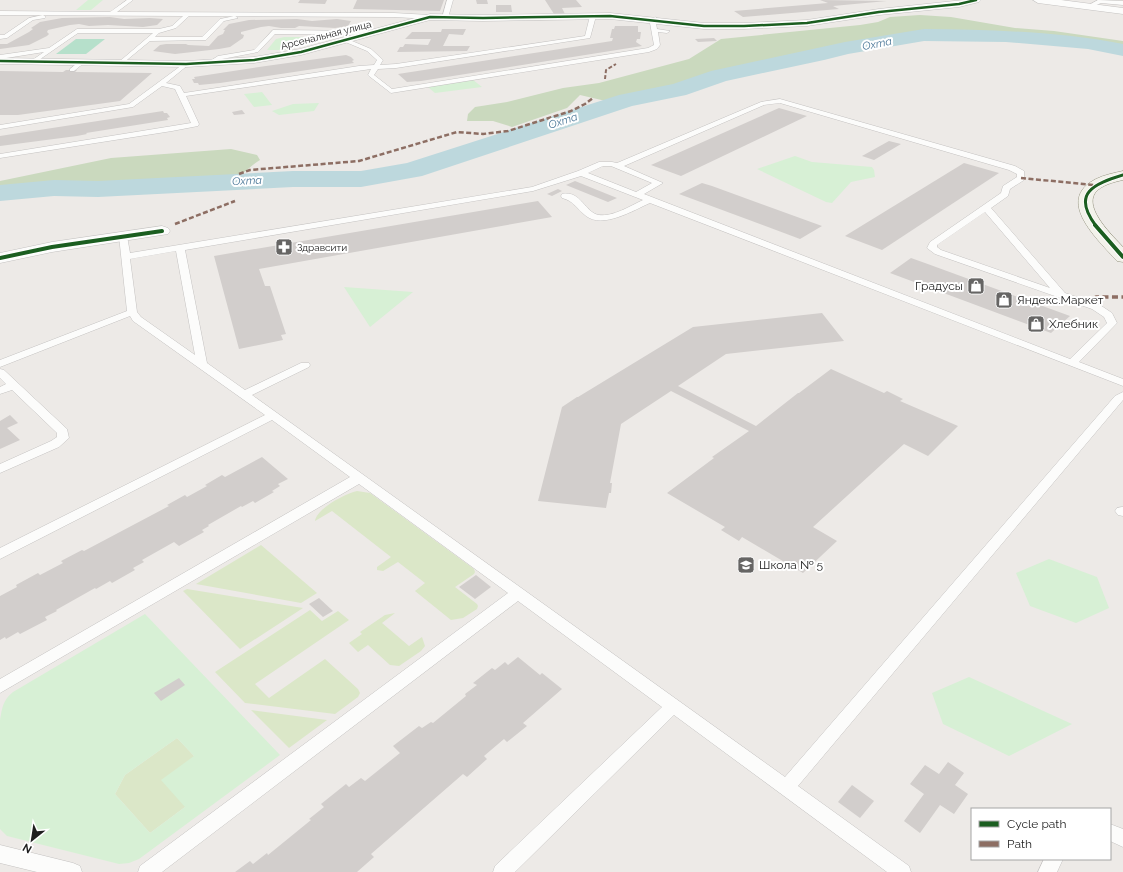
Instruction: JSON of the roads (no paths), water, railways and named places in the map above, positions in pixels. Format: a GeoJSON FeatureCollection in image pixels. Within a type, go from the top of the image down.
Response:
{"type":"FeatureCollection","features":[{"type":"Feature","properties":{"kind":"street","name":"Арсенальная улица"},"geometry":{"type":"LineString","coordinates":[[0,61],[186,64],[210,63],[255,55],[301,52],[430,17],[593,16],[655,25],[704,26],[807,23],[879,12],[959,4],[976,0]]}},
{"type":"Feature","properties":{"kind":"street"},"geometry":{"type":"LineString","coordinates":[[1038,0],[1123,11]]}},
{"type":"Feature","properties":{"kind":"street"},"geometry":{"type":"LineString","coordinates":[[1123,175],[1104,180],[1094,185],[1084,198],[1084,206],[1092,222],[1123,257]]}},
{"type":"Feature","properties":{"kind":"street"},"geometry":{"type":"LineString","coordinates":[[0,258],[52,247],[162,231]]}},
{"type":"Feature","properties":{"kind":"lane"},"geometry":{"type":"LineString","coordinates":[[2,14],[115,11],[130,0]]}},
{"type":"Feature","properties":{"kind":"lane"},"geometry":{"type":"LineString","coordinates":[[445,18],[450,0]]}},
{"type":"Feature","properties":{"kind":"lane"},"geometry":{"type":"LineString","coordinates":[[1090,6],[1100,1],[1123,3]]}},
{"type":"Feature","properties":{"kind":"lane"},"geometry":{"type":"LineString","coordinates":[[106,10],[188,14],[430,17]]}},
{"type":"Feature","properties":{"kind":"lane"},"geometry":{"type":"LineString","coordinates":[[0,37],[5,37],[31,19],[61,13]]}},
{"type":"Feature","properties":{"kind":"lane"},"geometry":{"type":"LineString","coordinates":[[34,61],[76,31],[159,31],[174,27],[188,14]]}},
{"type":"Feature","properties":{"kind":"lane"},"geometry":{"type":"LineString","coordinates":[[150,39],[204,39],[222,20],[251,14]]}},
{"type":"Feature","properties":{"kind":"lane"},"geometry":{"type":"LineString","coordinates":[[182,95],[359,68],[396,66],[588,37],[593,16]]}},
{"type":"Feature","properties":{"kind":"lane"},"geometry":{"type":"LineString","coordinates":[[345,40],[369,50],[380,60],[371,75],[391,91],[649,50],[655,48],[657,44],[655,25],[667,30]]}},
{"type":"Feature","properties":{"kind":"lane"},"geometry":{"type":"LineString","coordinates":[[122,62],[159,31]]}},
{"type":"Feature","properties":{"kind":"lane"},"geometry":{"type":"LineString","coordinates":[[255,55],[273,32],[373,33]]}},
{"type":"Feature","properties":{"kind":"lane"},"geometry":{"type":"LineString","coordinates":[[0,57],[52,48]]}},
{"type":"Feature","properties":{"kind":"lane"},"geometry":{"type":"LineString","coordinates":[[72,70],[82,62]]}},
{"type":"Feature","properties":{"kind":"lane"},"geometry":{"type":"LineString","coordinates":[[0,127],[125,108],[137,103],[186,64]]}},
{"type":"Feature","properties":{"kind":"lane"},"geometry":{"type":"LineString","coordinates":[[0,156],[172,129],[194,124],[178,86],[161,84]]}},
{"type":"Feature","properties":{"kind":"lane"},"geometry":{"type":"LineString","coordinates":[[617,166],[763,103],[780,101],[837,116],[851,122],[1012,168],[1021,173],[1021,178],[1006,188],[1005,194],[933,244],[932,248],[938,252],[1096,307],[1108,314],[1112,323],[1072,363]]}},
{"type":"Feature","properties":{"kind":"lane"},"geometry":{"type":"LineString","coordinates":[[125,257],[533,189],[581,173],[602,164],[612,164],[659,183],[636,194]]}},
{"type":"Feature","properties":{"kind":"lane"},"geometry":{"type":"LineString","coordinates":[[581,173],[1123,383]]}},
{"type":"Feature","properties":{"kind":"lane"},"geometry":{"type":"LineString","coordinates":[[565,196],[576,200],[591,216],[596,218],[618,214],[649,200]]}},
{"type":"Feature","properties":{"kind":"lane"},"geometry":{"type":"LineString","coordinates":[[986,208],[1062,295]]}},
{"type":"Feature","properties":{"kind":"lane"},"geometry":{"type":"LineString","coordinates":[[123,236],[132,312],[137,319],[273,415],[902,872]]}},
{"type":"Feature","properties":{"kind":"lane"},"geometry":{"type":"LineString","coordinates":[[180,248],[202,365]]}},
{"type":"Feature","properties":{"kind":"lane"},"geometry":{"type":"LineString","coordinates":[[0,364],[132,312]]}},
{"type":"Feature","properties":{"kind":"lane"},"geometry":{"type":"LineString","coordinates":[[244,395],[305,365]]}},
{"type":"Feature","properties":{"kind":"lane"},"geometry":{"type":"LineString","coordinates":[[0,372],[63,432],[63,438],[55,444],[0,469]]}},
{"type":"Feature","properties":{"kind":"lane"},"geometry":{"type":"LineString","coordinates":[[0,391],[14,385]]}},
{"type":"Feature","properties":{"kind":"lane"},"geometry":{"type":"LineString","coordinates":[[786,788],[1123,395]]}},
{"type":"Feature","properties":{"kind":"lane"},"geometry":{"type":"LineString","coordinates":[[0,554],[273,415]]}},
{"type":"Feature","properties":{"kind":"lane"},"geometry":{"type":"LineString","coordinates":[[0,687],[359,478]]}},
{"type":"Feature","properties":{"kind":"lane"},"geometry":{"type":"LineString","coordinates":[[147,872],[518,593]]}},
{"type":"Feature","properties":{"kind":"lane"},"geometry":{"type":"LineString","coordinates":[[502,872],[674,706]]}},
{"type":"Feature","properties":{"kind":"lane"},"geometry":{"type":"LineString","coordinates":[[1111,832],[1123,838]]}},
{"type":"Feature","properties":{"kind":"lane"},"geometry":{"type":"LineString","coordinates":[[0,854],[73,872]]}},
{"type":"Feature","properties":{"kind":"lane"},"geometry":{"type":"LineString","coordinates":[[1047,872],[1053,860]]}},
{"type":"Feature","properties":{"kind":"waterway","name":"Охта"},"geometry":{"type":"LineString","coordinates":[[0,193],[54,188],[98,189],[293,179],[361,179],[412,170],[627,100],[678,90],[719,76],[775,63],[824,54],[845,48],[924,35],[1006,36],[1088,43],[1123,50]]}},
{"type":"Feature","properties":{"kind":"place","name":"Здравсити"},"geometry":{"type":"Point","coordinates":[284,247]}},
{"type":"Feature","properties":{"kind":"place","name":"Градусы"},"geometry":{"type":"Point","coordinates":[976,286]}},
{"type":"Feature","properties":{"kind":"place","name":"Яндекс.Маркет"},"geometry":{"type":"Point","coordinates":[1004,300]}},
{"type":"Feature","properties":{"kind":"place","name":"Хлебник"},"geometry":{"type":"Point","coordinates":[1036,324]}},
{"type":"Feature","properties":{"kind":"place","name":"Школа № 5"},"geometry":{"type":"Point","coordinates":[746,565]}}]}
